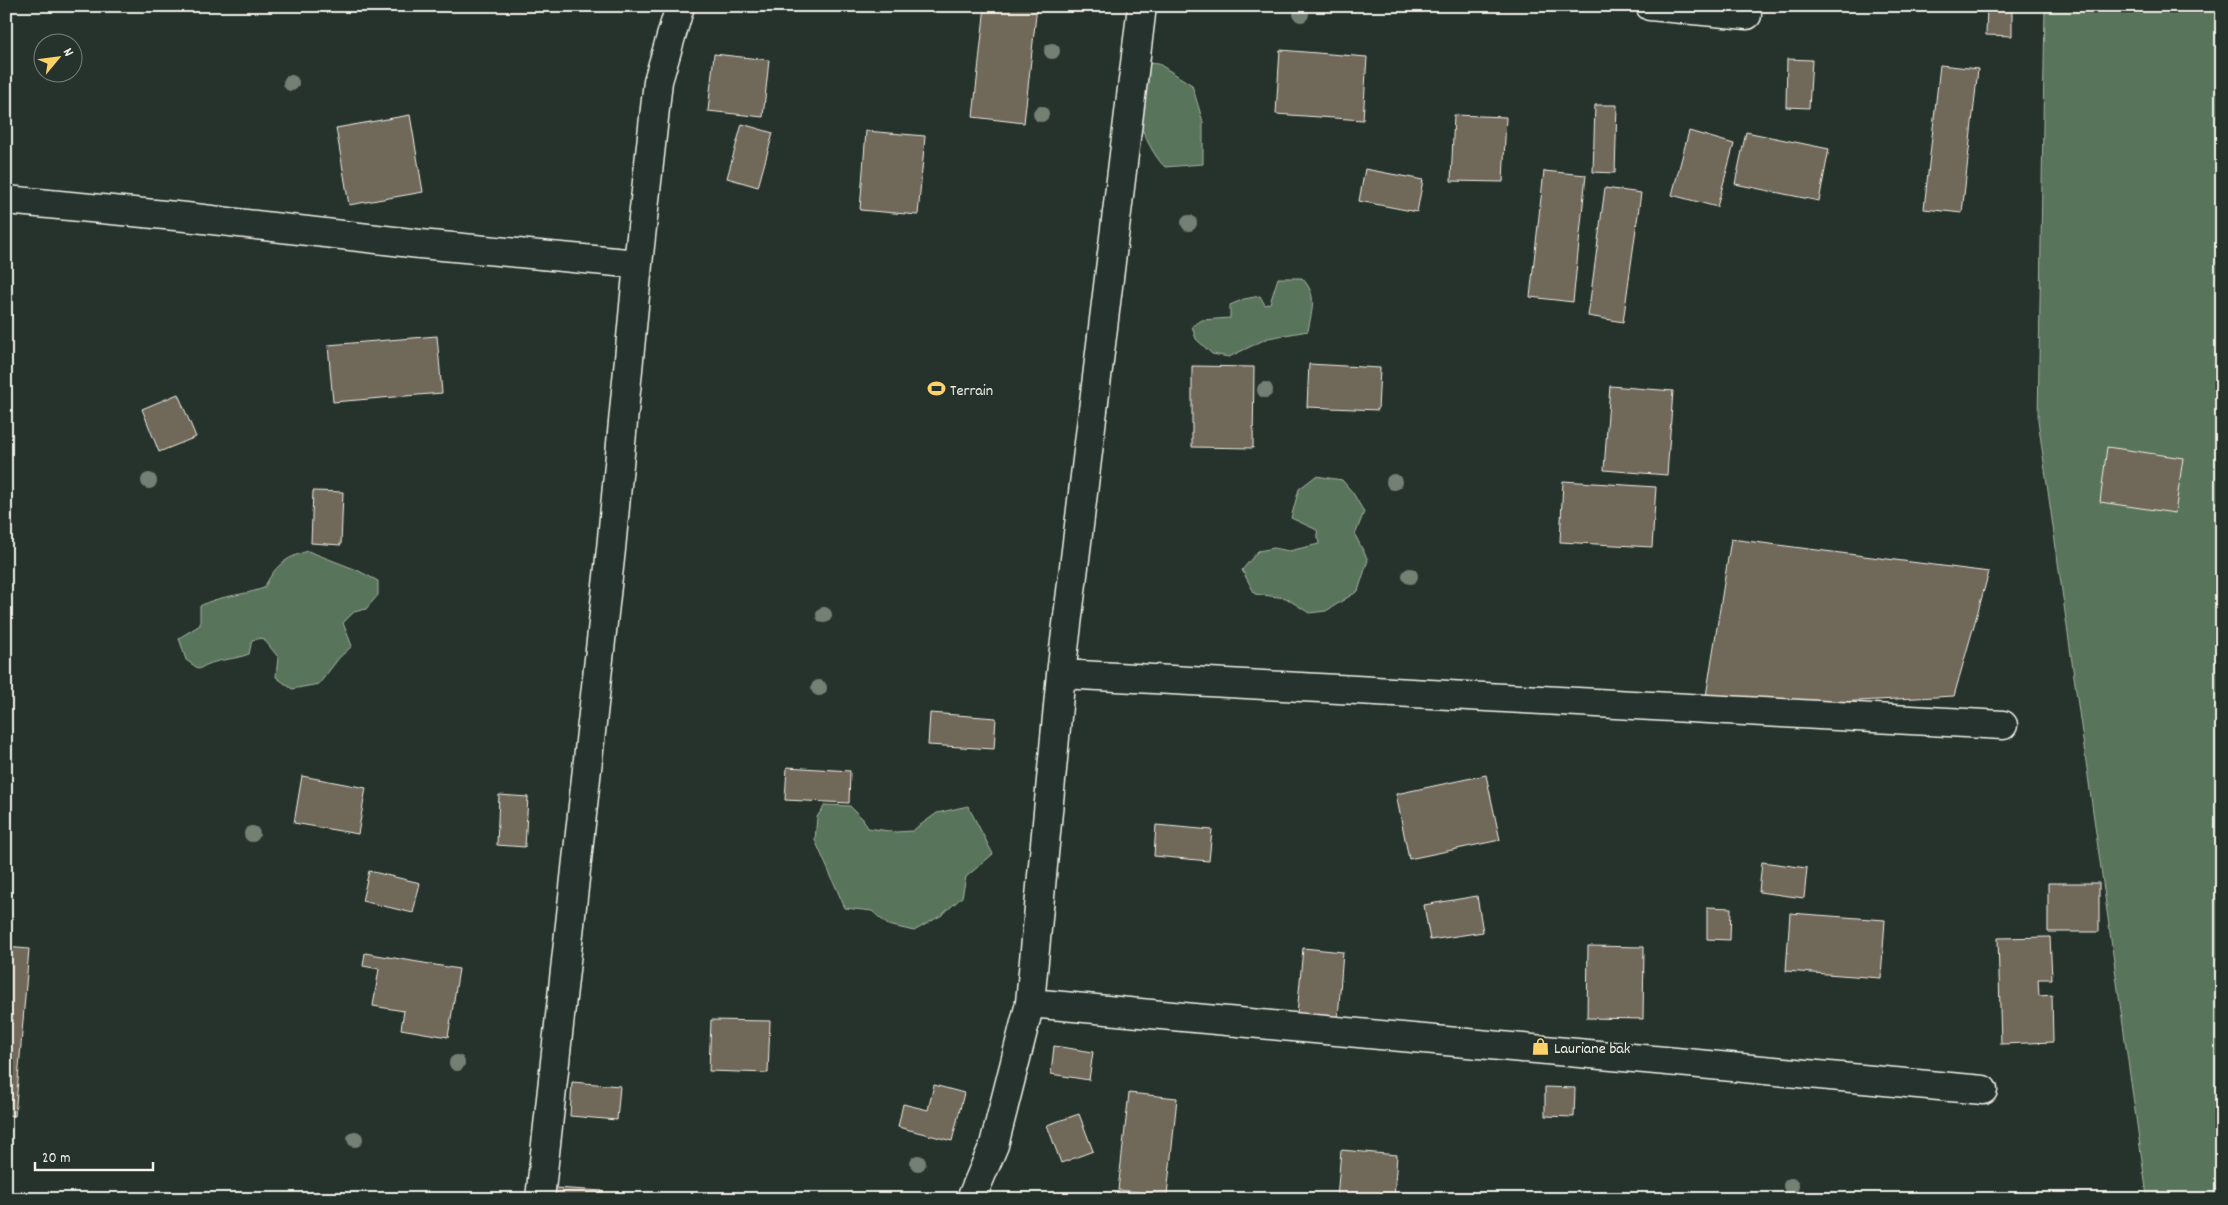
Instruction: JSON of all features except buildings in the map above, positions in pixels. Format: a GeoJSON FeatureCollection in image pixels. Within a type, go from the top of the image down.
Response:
{"type":"FeatureCollection","features":[{"type":"Feature","properties":{"kind":"street"},"geometry":{"type":"LineString","coordinates":[[540,1199],[611,549],[638,264],[658,81],[680,6]]}},
{"type":"Feature","properties":{"kind":"street"},"geometry":{"type":"LineString","coordinates":[[971,1199],[994,1146],[1030,1003],[1061,674],[1142,6]]}},
{"type":"Feature","properties":{"kind":"street"},"geometry":{"type":"LineString","coordinates":[[1650,6],[1747,15]]}},
{"type":"Feature","properties":{"kind":"street"},"geometry":{"type":"LineString","coordinates":[[6,200],[186,217],[420,244],[638,264]]}},
{"type":"Feature","properties":{"kind":"street"},"geometry":{"type":"LineString","coordinates":[[1061,674],[2003,725]]}},
{"type":"Feature","properties":{"kind":"street"},"geometry":{"type":"LineString","coordinates":[[1030,1003],[1983,1090]]}},
{"type":"Feature","properties":{"kind":"green space"},"geometry":{"type":"Polygon","coordinates":[[[2045,6],[2222,6],[2222,1199],[2149,1199],[2147,1196],[2038,420],[2045,6]]]}},
{"type":"Feature","properties":{"kind":"green space"},"geometry":{"type":"Polygon","coordinates":[[[1147,63],[1159,64],[1192,85],[1203,122],[1203,164],[1165,167],[1151,147],[1142,129],[1136,104],[1138,89],[1147,63]]]}},
{"type":"Feature","properties":{"kind":"green space"},"geometry":{"type":"Polygon","coordinates":[[[1278,278],[1302,278],[1307,284],[1312,296],[1308,331],[1268,338],[1229,357],[1212,354],[1196,339],[1192,326],[1202,320],[1230,318],[1230,305],[1244,299],[1260,296],[1265,305],[1270,303],[1278,278]]]}},
{"type":"Feature","properties":{"kind":"green space"},"geometry":{"type":"Polygon","coordinates":[[[1316,476],[1342,480],[1353,493],[1364,512],[1355,535],[1368,560],[1358,591],[1326,611],[1309,613],[1286,598],[1255,594],[1242,570],[1258,551],[1274,548],[1289,551],[1319,544],[1317,530],[1291,518],[1299,489],[1316,476]]]}},
{"type":"Feature","properties":{"kind":"green space"},"geometry":{"type":"Polygon","coordinates":[[[308,551],[357,570],[378,581],[378,595],[366,609],[354,612],[343,623],[352,646],[339,658],[319,684],[292,689],[276,677],[278,657],[263,638],[252,640],[249,654],[211,663],[199,669],[186,660],[179,638],[200,625],[200,606],[207,602],[264,588],[276,568],[286,560],[308,551]]]}},
{"type":"Feature","properties":{"kind":"green space"},"geometry":{"type":"Polygon","coordinates":[[[825,805],[850,806],[863,819],[868,828],[896,832],[912,831],[937,813],[968,806],[993,854],[966,877],[962,897],[942,915],[914,931],[888,925],[872,911],[845,908],[815,840],[817,817],[825,805]]]}},
{"type":"Feature","properties":{"kind":"place","name":"Terrain"},"geometry":{"type":"Point","coordinates":[936,389]}},
{"type":"Feature","properties":{"kind":"place","name":"Lauriane bak"},"geometry":{"type":"Point","coordinates":[1540,1047]}}]}
